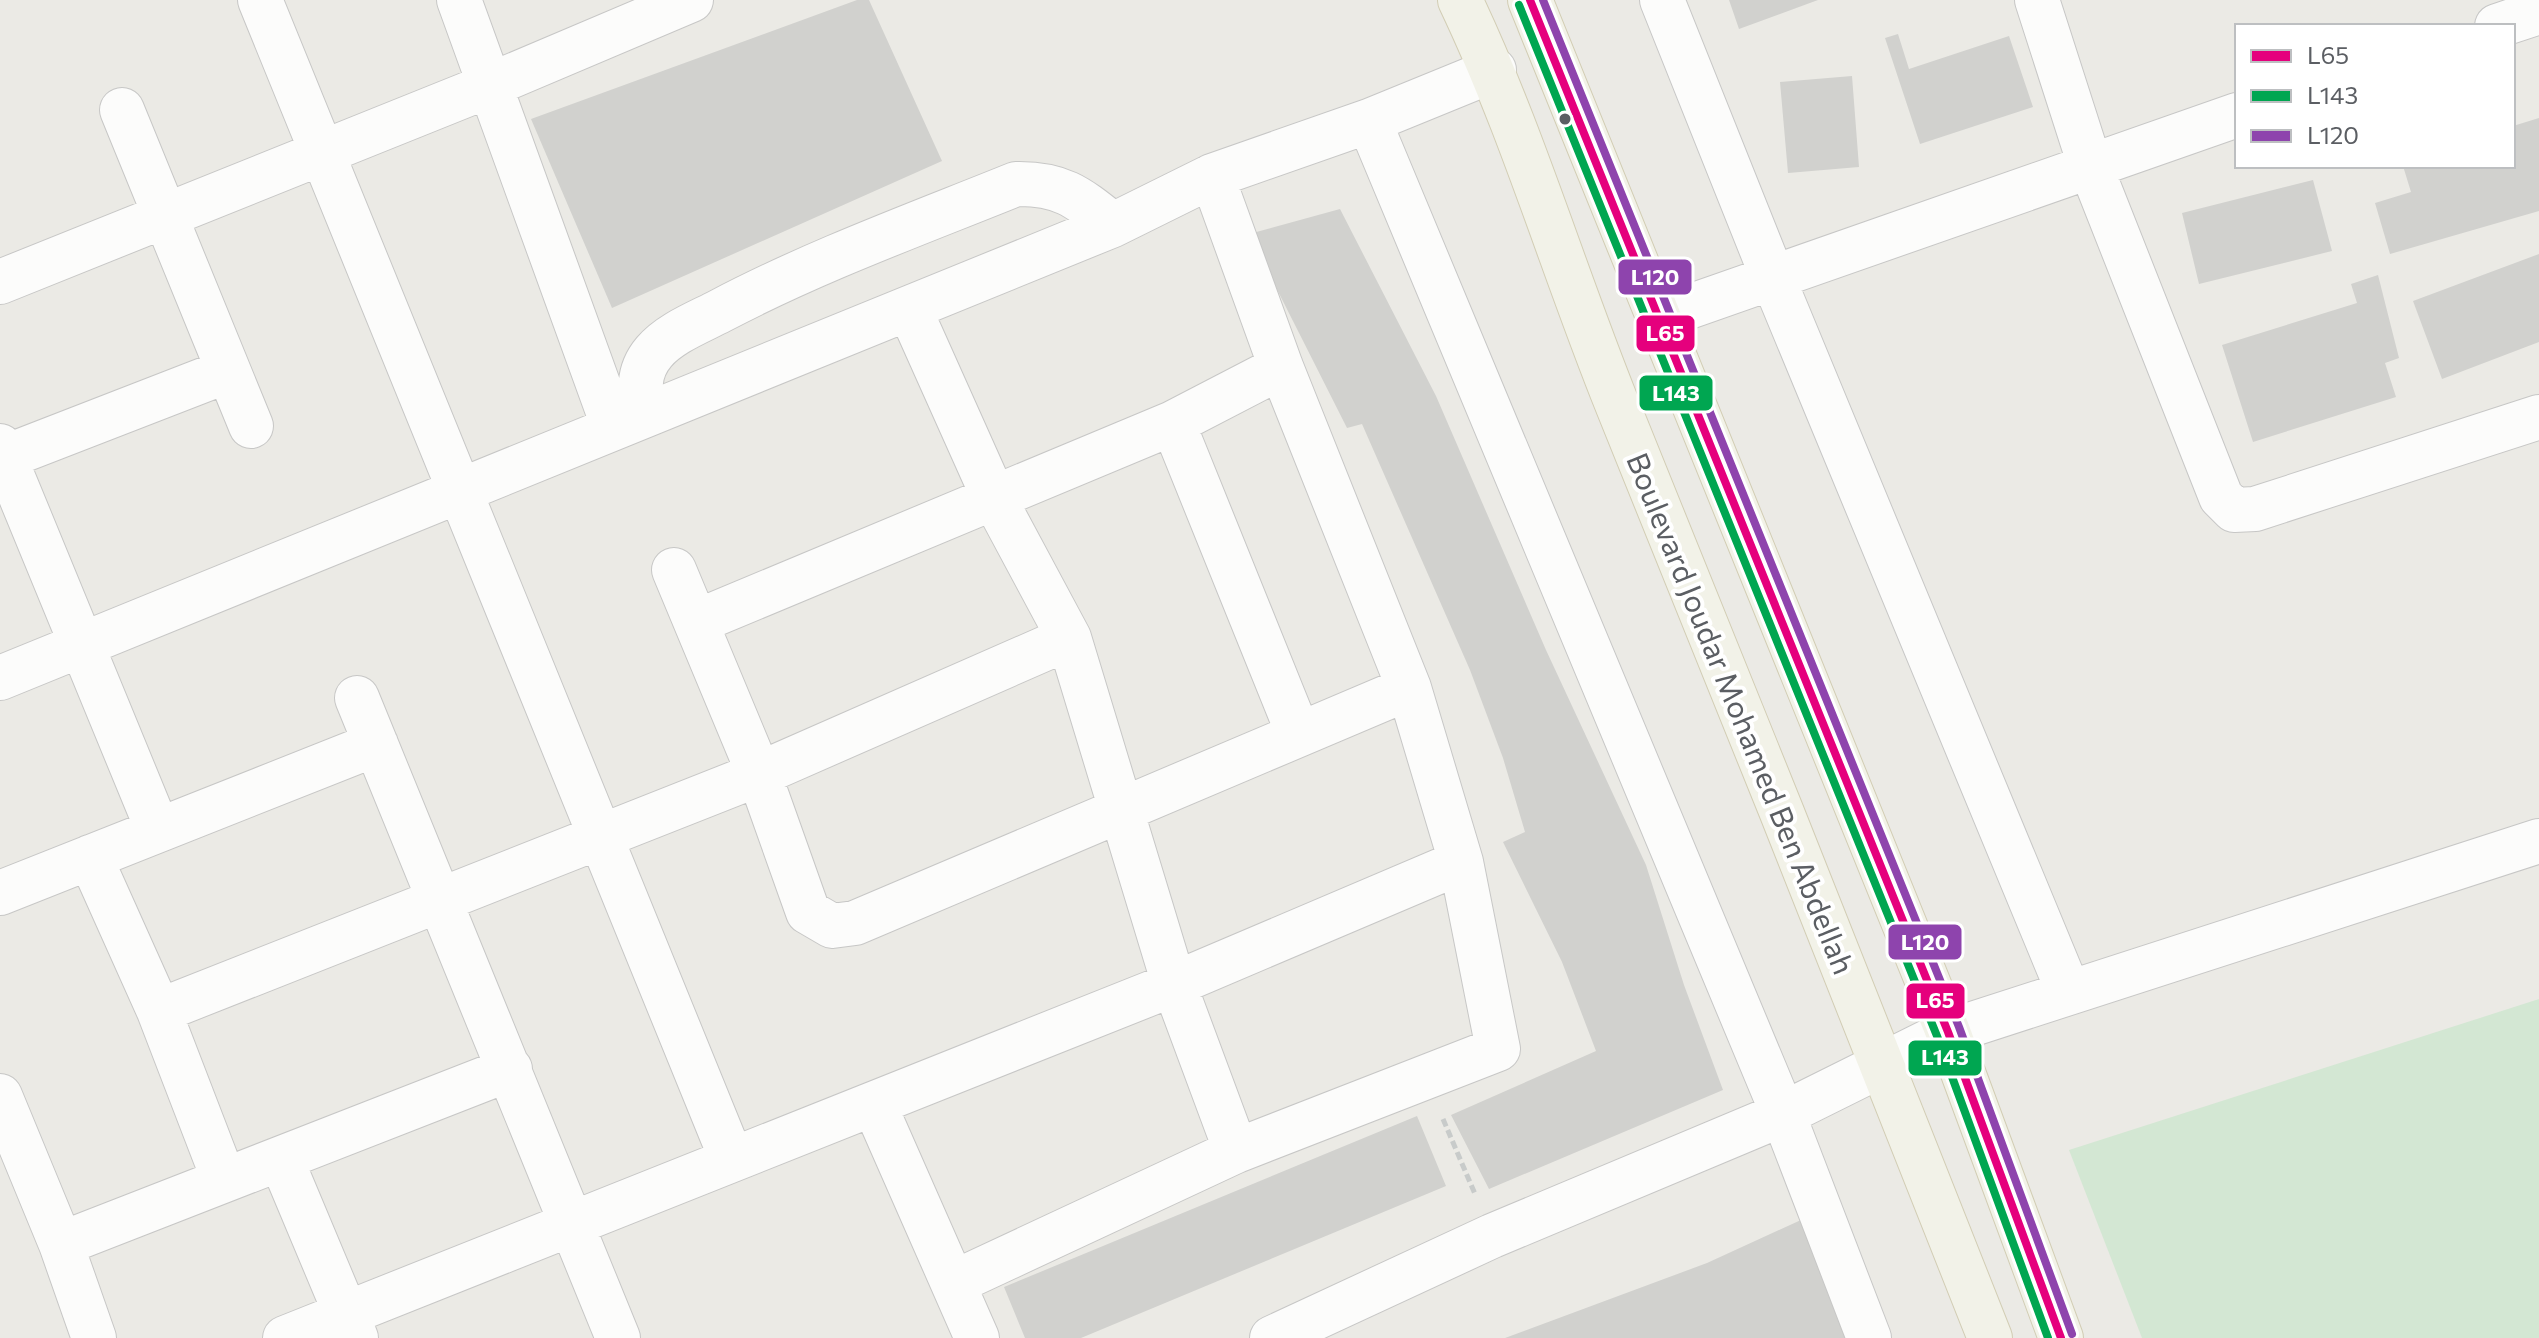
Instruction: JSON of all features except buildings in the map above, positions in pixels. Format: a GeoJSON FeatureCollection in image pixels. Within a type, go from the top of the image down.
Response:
{"type":"FeatureCollection","features":[{"type":"Feature","properties":{"kind":"main road","name":"Boulevard Joudar Mohamed Ben Abdellah"},"geometry":{"type":"LineString","coordinates":[[1460,0],[1494,70],[1596,350],[1883,1063],[1990,1338]]}},
{"type":"Feature","properties":{"kind":"main road"},"geometry":{"type":"LineString","coordinates":[[1530,0],[1948,1032],[2061,1338]]}},
{"type":"Feature","properties":{"kind":"street"},"geometry":{"type":"LineString","coordinates":[[260,0],[732,1160]]}},
{"type":"Feature","properties":{"kind":"street"},"geometry":{"type":"LineString","coordinates":[[459,0],[488,86],[630,422]]}},
{"type":"Feature","properties":{"kind":"street"},"geometry":{"type":"LineString","coordinates":[[0,282],[488,86],[691,0]]}},
{"type":"Feature","properties":{"kind":"street"},"geometry":{"type":"LineString","coordinates":[[1662,0],[1773,278],[2069,993]]}},
{"type":"Feature","properties":{"kind":"street"},"geometry":{"type":"LineString","coordinates":[[2037,0],[2090,165],[2221,497],[2234,510],[2255,509],[2539,417]]}},
{"type":"Feature","properties":{"kind":"street"},"geometry":{"type":"LineString","coordinates":[[2503,24],[2539,12]]}},
{"type":"Feature","properties":{"kind":"street"},"geometry":{"type":"LineString","coordinates":[[0,678],[1113,225],[1212,176],[1369,121],[1494,70]]}},
{"type":"Feature","properties":{"kind":"street"},"geometry":{"type":"LineString","coordinates":[[122,110],[251,426]]}},
{"type":"Feature","properties":{"kind":"street"},"geometry":{"type":"LineString","coordinates":[[1660,317],[2235,116]]}},
{"type":"Feature","properties":{"kind":"street"},"geometry":{"type":"LineString","coordinates":[[1369,121],[1783,1114],[1869,1338]]}},
{"type":"Feature","properties":{"kind":"street"},"geometry":{"type":"LineString","coordinates":[[953,1283],[1236,1151],[1498,1049],[1461,862],[1409,688],[1281,367],[1212,176]]}},
{"type":"Feature","properties":{"kind":"street"},"geometry":{"type":"LineString","coordinates":[[630,422],[644,369],[654,352],[682,331],[773,283],[988,195],[1016,184],[1045,183],[1075,195],[1113,225]]}},
{"type":"Feature","properties":{"kind":"street"},"geometry":{"type":"LineString","coordinates":[[909,308],[994,498],[1069,638],[1174,984],[1236,1151]]}},
{"type":"Feature","properties":{"kind":"street"},"geometry":{"type":"LineString","coordinates":[[696,622],[1173,423],[1281,367]]}},
{"type":"Feature","properties":{"kind":"street"},"geometry":{"type":"LineString","coordinates":[[157,828],[2,454],[227,371]]}},
{"type":"Feature","properties":{"kind":"street"},"geometry":{"type":"LineString","coordinates":[[1173,423],[1298,733]]}},
{"type":"Feature","properties":{"kind":"street"},"geometry":{"type":"LineString","coordinates":[[674,570],[759,774],[808,912],[832,926],[855,923],[1409,688]]}},
{"type":"Feature","properties":{"kind":"street"},"geometry":{"type":"LineString","coordinates":[[159,1011],[759,774],[1069,638]]}},
{"type":"Feature","properties":{"kind":"street"},"geometry":{"type":"LineString","coordinates":[[357,698],[618,1338]]}},
{"type":"Feature","properties":{"kind":"street"},"geometry":{"type":"LineString","coordinates":[[0,893],[157,828],[376,744]]}},
{"type":"Feature","properties":{"kind":"street"},"geometry":{"type":"LineString","coordinates":[[1272,1338],[1492,1236],[1783,1114],[1948,1032],[2539,841]]}},
{"type":"Feature","properties":{"kind":"street"},"geometry":{"type":"LineString","coordinates":[[90,857],[159,1011],[224,1180]]}},
{"type":"Feature","properties":{"kind":"street"},"geometry":{"type":"LineString","coordinates":[[285,1338],[351,1326],[573,1224],[1174,984],[1461,862]]}},
{"type":"Feature","properties":{"kind":"street"},"geometry":{"type":"LineString","coordinates":[[61,1244],[510,1069]]}},
{"type":"Feature","properties":{"kind":"street"},"geometry":{"type":"LineString","coordinates":[[0,1096],[61,1244],[94,1338]]}},
{"type":"Feature","properties":{"kind":"street"},"geometry":{"type":"LineString","coordinates":[[874,1104],[977,1338]]}},
{"type":"Feature","properties":{"kind":"street"},"geometry":{"type":"LineString","coordinates":[[281,1159],[351,1326]]}},
{"type":"Feature","properties":{"kind":"path"},"geometry":{"type":"LineString","coordinates":[[1425,1077],[1492,1236]]}},
{"type":"Feature","properties":{"kind":"green space"},"geometry":{"type":"Polygon","coordinates":[[[2539,999],[2539,1338],[2142,1338],[2069,1150],[2539,999]]]}},
{"type":"Feature","properties":{"kind":"transit line","name":"L65"},"geometry":{"type":"LineString","coordinates":[[1530,0],[1948,1032],[2061,1338]]}},
{"type":"Feature","properties":{"kind":"transit line","name":"L120"},"geometry":{"type":"LineString","coordinates":[[1543,0],[1959,1027],[2072,1334]]}},
{"type":"Feature","properties":{"kind":"transit line","name":"L143"},"geometry":{"type":"LineString","coordinates":[[1519,5],[1937,1036],[2048,1338]]}}]}
